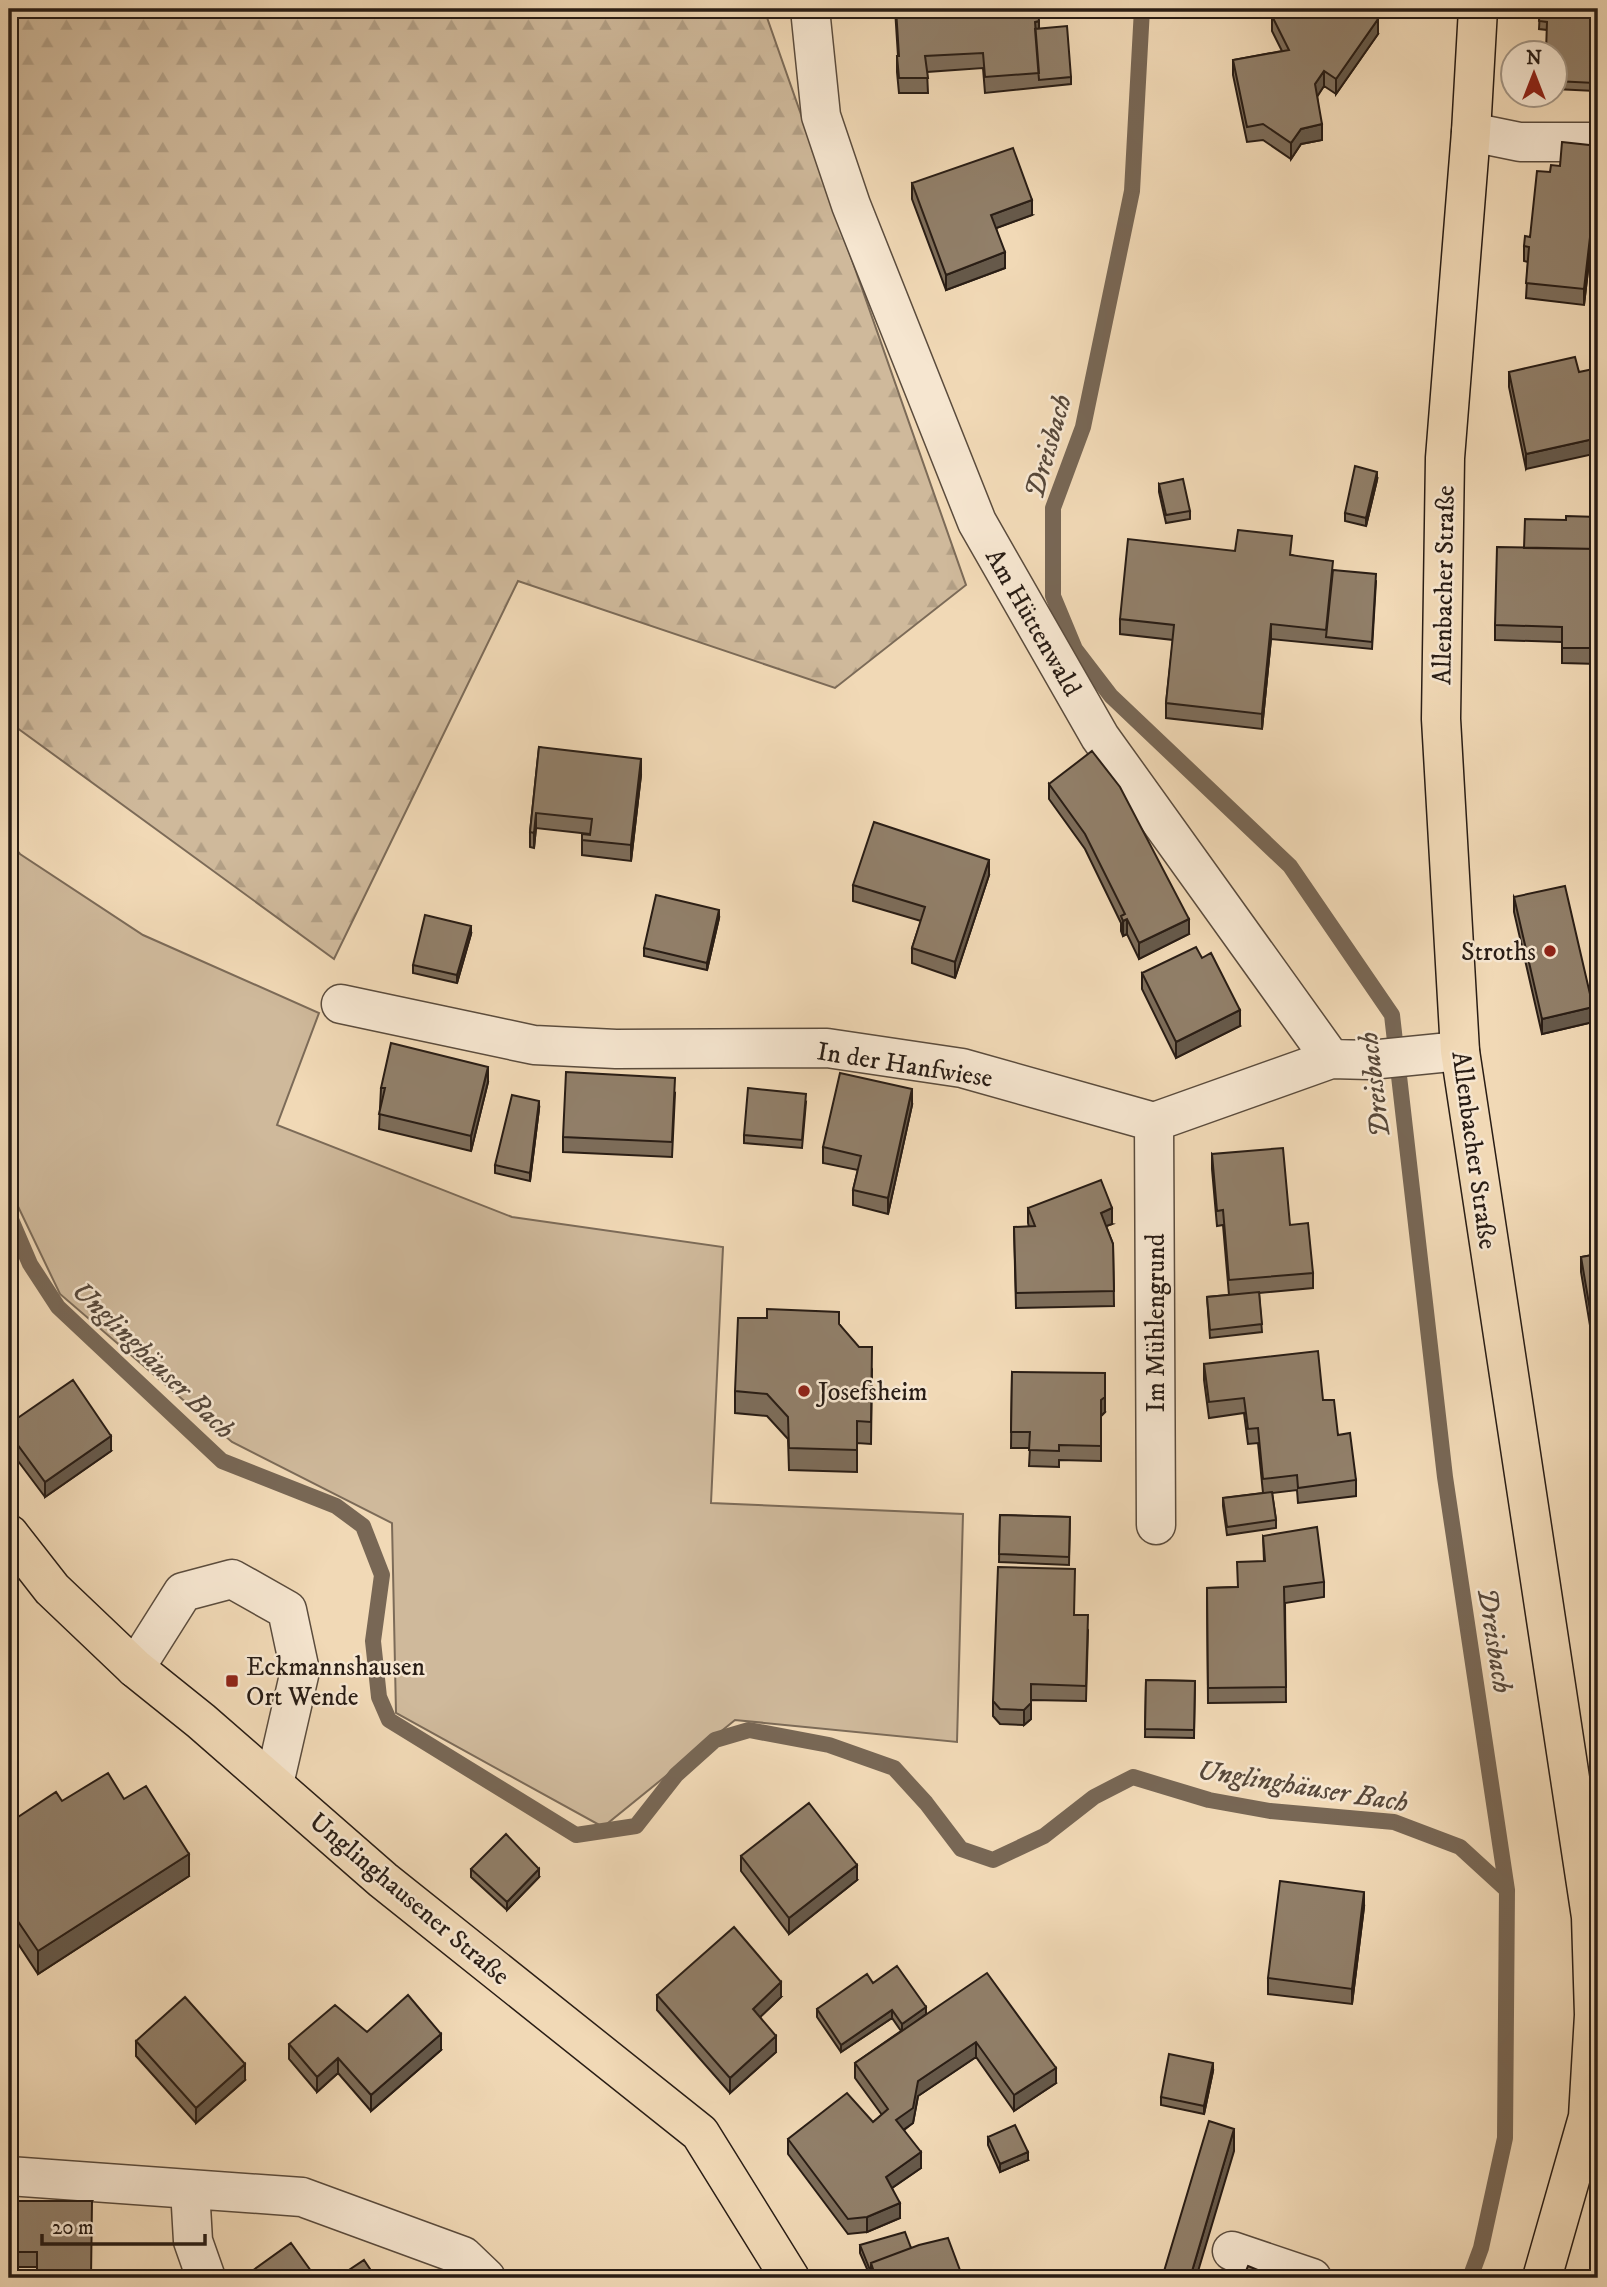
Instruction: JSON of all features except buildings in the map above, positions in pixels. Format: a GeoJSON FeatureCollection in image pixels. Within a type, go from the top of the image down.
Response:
{"type":"FeatureCollection","features":[{"type":"Feature","properties":{"kind":"main road","name":"Allenbacher Straße"},"geometry":{"type":"LineString","coordinates":[[1478,9],[1445,458],[1441,719],[1460,1051],[1591,1917],[1594,2015],[1588,2117],[1542,2278]]}},
{"type":"Feature","properties":{"kind":"main road","name":"Unglinghausener Straße"},"geometry":{"type":"LineString","coordinates":[[9,1534],[52,1589],[135,1668],[201,1721],[383,1880],[700,2133],[790,2278]]}},
{"type":"Feature","properties":{"kind":"street","name":"Am Hüttenwald"},"geometry":{"type":"LineString","coordinates":[[810,9],[821,116],[856,218],[977,522],[1100,737],[1331,1059]]}},
{"type":"Feature","properties":{"kind":"street"},"geometry":{"type":"LineString","coordinates":[[1471,132],[1520,142],[1598,142]]}},
{"type":"Feature","properties":{"kind":"street","name":"In der Hanfwiese"},"geometry":{"type":"LineString","coordinates":[[341,1004],[534,1045],[616,1049],[827,1048],[962,1068],[1154,1122]]}},
{"type":"Feature","properties":{"kind":"street"},"geometry":{"type":"LineString","coordinates":[[1154,1122],[1331,1059],[1370,1060],[1460,1051]]}},
{"type":"Feature","properties":{"kind":"street","name":"Im Mühlengrund"},"geometry":{"type":"LineString","coordinates":[[1154,1122],[1156,1525]]}},
{"type":"Feature","properties":{"kind":"street"},"geometry":{"type":"LineString","coordinates":[[135,1668],[183,1592],[232,1579],[287,1610],[300,1671],[274,1784]]}},
{"type":"Feature","properties":{"kind":"street"},"geometry":{"type":"LineString","coordinates":[[9,2176],[302,2197],[463,2256],[486,2278]]}},
{"type":"Feature","properties":{"kind":"street"},"geometry":{"type":"LineString","coordinates":[[190,2189],[192,2241],[206,2278]]}},
{"type":"Feature","properties":{"kind":"street"},"geometry":{"type":"LineString","coordinates":[[1232,2251],[1312,2278]]}},
{"type":"Feature","properties":{"kind":"green space"},"geometry":{"type":"Polygon","coordinates":[[[9,9],[764,9],[966,585],[835,688],[518,581],[334,959],[9,722],[9,9]]]}},
{"type":"Feature","properties":{"kind":"green space"},"geometry":{"type":"Polygon","coordinates":[[[9,841],[20,854],[143,935],[319,1013],[277,1125],[512,1217],[723,1247],[711,1503],[963,1514],[957,1742],[735,1720],[603,1827],[396,1713],[392,1523],[232,1442],[60,1294],[9,1191],[9,841]]]}},
{"type":"Feature","properties":{"kind":"waterway","name":"Dreisbach"},"geometry":{"type":"LineString","coordinates":[[1142,9],[1132,191],[1083,427],[1053,508],[1053,596],[1075,649],[1111,696],[1290,866],[1392,1015],[1445,1477],[1507,1890],[1505,2138],[1481,2248],[1470,2278]]}},
{"type":"Feature","properties":{"kind":"waterway","name":"Unglinghäuser Bach"},"geometry":{"type":"LineString","coordinates":[[9,1215],[30,1264],[58,1307],[222,1461],[336,1506],[363,1526],[382,1575],[373,1641],[379,1697],[389,1720],[576,1835],[636,1826],[676,1775],[715,1740],[749,1730],[829,1745],[894,1768],[926,1803],[961,1849],[993,1860],[1044,1836],[1094,1797],[1133,1777],[1209,1800],[1270,1811],[1394,1822],[1460,1847],[1507,1890]]}},
{"type":"Feature","properties":{"kind":"place","name":"Stroths"},"geometry":{"type":"Point","coordinates":[1550,951]}},
{"type":"Feature","properties":{"kind":"place","name":"Josefsheim"},"geometry":{"type":"Point","coordinates":[804,1391]}},
{"type":"Feature","properties":{"kind":"place","name":"Eckmannshausen Ort Wende"},"geometry":{"type":"Point","coordinates":[232,1681]}}]}
